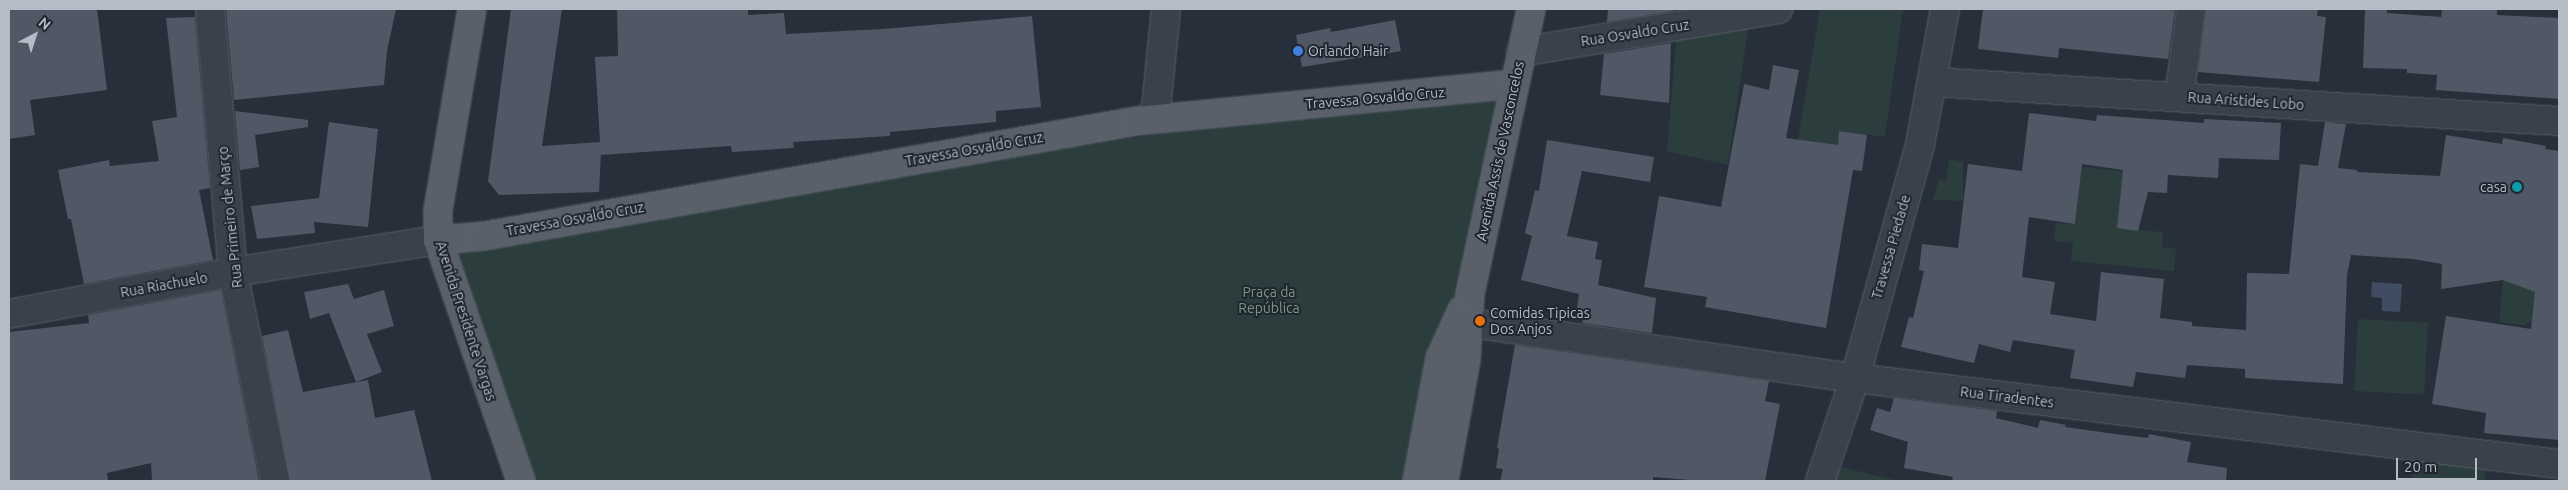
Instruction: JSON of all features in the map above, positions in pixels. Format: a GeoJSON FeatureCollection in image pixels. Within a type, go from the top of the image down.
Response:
{"type":"FeatureCollection","features":[{"type":"Feature","properties":{"kind":"main road","name":"Avenida Presidente Vargas"},"geometry":{"type":"LineString","coordinates":[[472,9],[438,211],[438,240],[520,481]]}},
{"type":"Feature","properties":{"kind":"main road","name":"Avenida Assis de Vasconcelos"},"geometry":{"type":"LineString","coordinates":[[1417,481],[1440,358],[1462,322],[1470,294],[1531,9]]}},
{"type":"Feature","properties":{"kind":"main road","name":"Travessa Osvaldo Cruz"},"geometry":{"type":"LineString","coordinates":[[438,240],[484,236],[1155,118],[1514,84]]}},
{"type":"Feature","properties":{"kind":"main road","name":"Avenida Assis de Vasconcelos"},"geometry":{"type":"LineString","coordinates":[[1444,481],[1466,360],[1462,322]]}},
{"type":"Feature","properties":{"kind":"street","name":"Rua Primeiro de Março"},"geometry":{"type":"LineString","coordinates":[[210,9],[233,272],[275,481]]}},
{"type":"Feature","properties":{"kind":"street"},"geometry":{"type":"LineString","coordinates":[[1155,118],[1166,9]]}},
{"type":"Feature","properties":{"kind":"street","name":"Rua Osvaldo Cruz"},"geometry":{"type":"LineString","coordinates":[[1522,52],[1778,9]]}},
{"type":"Feature","properties":{"kind":"street","name":"Travessa Piedade"},"geometry":{"type":"LineString","coordinates":[[1820,481],[1855,378],[1920,145],[1945,9]]}},
{"type":"Feature","properties":{"kind":"street"},"geometry":{"type":"LineString","coordinates":[[2179,97],[2191,9]]}},
{"type":"Feature","properties":{"kind":"street","name":"Rua Aristides Lobo"},"geometry":{"type":"LineString","coordinates":[[1932,82],[2559,122]]}},
{"type":"Feature","properties":{"kind":"street","name":"Rua Riachuelo"},"geometry":{"type":"LineString","coordinates":[[9,314],[233,272],[438,240]]}},
{"type":"Feature","properties":{"kind":"street","name":"Rua Tiradentes"},"geometry":{"type":"LineString","coordinates":[[1462,322],[1855,378],[2559,464]]}},
{"type":"Feature","properties":{"kind":"green space"},"geometry":{"type":"Polygon","coordinates":[[[1820,9],[1903,9],[1885,137],[1840,131],[1838,147],[1797,145],[1820,9]]]}},
{"type":"Feature","properties":{"kind":"green space"},"geometry":{"type":"Polygon","coordinates":[[[1749,22],[1728,165],[1667,151],[1677,30],[1749,22]]]}},
{"type":"Feature","properties":{"kind":"green space","name":"Praça da República"},"geometry":{"type":"Polygon","coordinates":[[[1513,84],[1417,481],[521,481],[438,240],[1455,90],[1513,84]]]}},
{"type":"Feature","properties":{"kind":"green space"},"geometry":{"type":"Polygon","coordinates":[[[1949,159],[1963,162],[1963,201],[1933,200],[1939,179],[1946,181],[1949,159]]]}},
{"type":"Feature","properties":{"kind":"green space"},"geometry":{"type":"Polygon","coordinates":[[[2081,167],[2123,171],[2117,228],[2163,232],[2162,247],[2176,249],[2174,271],[2071,261],[2073,243],[2054,241],[2056,223],[2076,224],[2081,167]]]}},
{"type":"Feature","properties":{"kind":"green space"},"geometry":{"type":"Polygon","coordinates":[[[2503,280],[2544,284],[2559,291],[2559,311],[2544,312],[2525,325],[2499,322],[2503,280]]]}},
{"type":"Feature","properties":{"kind":"green space"},"geometry":{"type":"Polygon","coordinates":[[[2358,319],[2428,323],[2424,395],[2354,391],[2358,319]]]}},
{"type":"Feature","properties":{"kind":"green space"},"geometry":{"type":"Polygon","coordinates":[[[2414,458],[2487,466],[2484,481],[2412,481],[2414,458]]]}},
{"type":"Feature","properties":{"kind":"green space"},"geometry":{"type":"Polygon","coordinates":[[[1837,466],[1895,480],[1895,481],[1831,481],[1837,466]]]}},
{"type":"Feature","properties":{"kind":"water"},"geometry":{"type":"Polygon","coordinates":[[[2372,282],[2402,284],[2400,312],[2382,311],[2382,298],[2371,297],[2372,282]]]}},
{"type":"Feature","properties":{"kind":"building"},"geometry":{"type":"Polygon","coordinates":[[[9,9],[97,9],[107,90],[30,100],[35,135],[9,139],[9,9]]]}},
{"type":"Feature","properties":{"kind":"building"},"geometry":{"type":"Polygon","coordinates":[[[226,9],[396,9],[387,51],[384,85],[234,100],[226,9]]]}},
{"type":"Feature","properties":{"kind":"building"},"geometry":{"type":"Polygon","coordinates":[[[511,9],[562,9],[542,146],[600,142],[595,57],[618,56],[617,9],[748,9],[748,15],[784,13],[786,34],[883,29],[1032,16],[1041,107],[996,111],[996,122],[890,132],[890,136],[793,142],[794,148],[732,152],[731,146],[601,155],[601,153],[599,192],[499,195],[488,181],[511,9]]]}},
{"type":"Feature","properties":{"kind":"building"},"geometry":{"type":"Polygon","coordinates":[[[1608,9],[1673,9],[1673,11],[1607,22],[1608,9]]]}},
{"type":"Feature","properties":{"kind":"building"},"geometry":{"type":"Polygon","coordinates":[[[1983,9],[2175,9],[2168,59],[2059,48],[2058,58],[1978,49],[1983,9]]]}},
{"type":"Feature","properties":{"kind":"building"},"geometry":{"type":"Polygon","coordinates":[[[2206,9],[2318,9],[2317,16],[2326,17],[2319,82],[2198,72],[2206,9]]]}},
{"type":"Feature","properties":{"kind":"building"},"geometry":{"type":"Polygon","coordinates":[[[2365,9],[2387,9],[2387,13],[2441,17],[2442,9],[2497,9],[2497,15],[2559,18],[2559,99],[2436,90],[2437,75],[2407,73],[2407,69],[2363,68],[2365,9]]]}},
{"type":"Feature","properties":{"kind":"building"},"geometry":{"type":"Polygon","coordinates":[[[195,17],[210,188],[199,190],[213,260],[84,284],[71,219],[68,219],[58,170],[109,160],[110,166],[159,161],[152,121],[177,117],[166,18],[195,17]]]}},
{"type":"Feature","properties":{"kind":"building"},"geometry":{"type":"Polygon","coordinates":[[[1395,20],[1401,51],[1302,67],[1296,35],[1330,28],[1331,32],[1395,20]]]}},
{"type":"Feature","properties":{"kind":"building"},"geometry":{"type":"Polygon","coordinates":[[[1671,43],[1669,103],[1600,95],[1604,54],[1671,43]]]}},
{"type":"Feature","properties":{"kind":"building"},"geometry":{"type":"Polygon","coordinates":[[[1773,65],[1799,70],[1786,138],[1838,145],[1839,131],[1867,135],[1862,171],[1853,170],[1826,328],[1705,307],[1707,297],[1644,287],[1659,196],[1721,207],[1744,84],[1769,90],[1773,65]]]}},
{"type":"Feature","properties":{"kind":"building"},"geometry":{"type":"Polygon","coordinates":[[[235,111],[308,120],[308,127],[255,135],[259,167],[240,170],[235,111]]]}},
{"type":"Feature","properties":{"kind":"building"},"geometry":{"type":"Polygon","coordinates":[[[2029,113],[2096,121],[2097,115],[2204,123],[2204,119],[2281,123],[2279,160],[2219,158],[2218,178],[2168,175],[2167,193],[2148,192],[2138,231],[2117,228],[2123,170],[2082,164],[2075,224],[2029,217],[2022,277],[2055,282],[2050,314],[2096,321],[2101,272],[2164,279],[2160,318],[2192,322],[2192,326],[2246,330],[2247,273],[2289,274],[2300,164],[2318,166],[2325,122],[2346,124],[2338,168],[2357,170],[2357,172],[2440,176],[2446,135],[2502,144],[2503,138],[2546,146],[2545,149],[2559,151],[2559,440],[2484,433],[2486,413],[2432,404],[2446,316],[2531,329],[2535,292],[2503,280],[2441,289],[2442,264],[2413,259],[2351,255],[2347,275],[2343,384],[2245,378],[2245,369],[2187,365],[2185,378],[2136,372],[2133,387],[2070,378],[2075,350],[2013,340],[2010,352],[1979,344],[1974,363],[1901,347],[1909,317],[1913,318],[1924,271],[1919,270],[1922,244],[1958,248],[1968,164],[2022,171],[2029,113]]]}},
{"type":"Feature","properties":{"kind":"building"},"geometry":{"type":"Polygon","coordinates":[[[329,122],[378,129],[368,227],[314,222],[315,233],[257,239],[251,206],[319,198],[329,122]]]}},
{"type":"Feature","properties":{"kind":"building"},"geometry":{"type":"Polygon","coordinates":[[[1547,140],[1654,157],[1650,182],[1582,171],[1567,236],[1598,242],[1595,259],[1602,260],[1598,285],[1656,298],[1652,333],[1582,323],[1585,311],[1577,309],[1579,294],[1521,280],[1532,236],[1525,233],[1535,190],[1539,191],[1547,140]]]}},
{"type":"Feature","properties":{"kind":"building"},"geometry":{"type":"Polygon","coordinates":[[[348,284],[354,299],[384,290],[394,326],[367,334],[382,372],[356,382],[329,313],[310,319],[304,292],[348,284]]]}},
{"type":"Feature","properties":{"kind":"building"},"geometry":{"type":"Polygon","coordinates":[[[221,290],[259,481],[152,481],[151,463],[107,473],[108,481],[9,481],[9,332],[89,323],[88,315],[221,290]]]}},
{"type":"Feature","properties":{"kind":"building"},"geometry":{"type":"Polygon","coordinates":[[[288,330],[303,392],[368,380],[375,418],[414,410],[432,481],[290,481],[262,336],[288,330]]]}},
{"type":"Feature","properties":{"kind":"building"},"geometry":{"type":"Polygon","coordinates":[[[1515,345],[1769,381],[1765,401],[1780,404],[1765,481],[1702,481],[1653,477],[1653,481],[1500,481],[1503,469],[1496,468],[1499,449],[1497,448],[1515,345]]]}},
{"type":"Feature","properties":{"kind":"building"},"geometry":{"type":"Polygon","coordinates":[[[1894,398],[1997,411],[1996,418],[2038,428],[2040,420],[2066,425],[2065,427],[2148,438],[2149,434],[2191,442],[2187,462],[2227,468],[2226,481],[1952,481],[1953,477],[1904,468],[1908,442],[1870,430],[1877,408],[1890,412],[1894,398]]]}},
{"type":"Feature","properties":{"kind":"place","name":"Orlando Hair"},"geometry":{"type":"Point","coordinates":[1298,51]}},
{"type":"Feature","properties":{"kind":"place","name":"casa"},"geometry":{"type":"Point","coordinates":[2517,187]}},
{"type":"Feature","properties":{"kind":"place","name":"Comidas Tipicas Dos Anjos"},"geometry":{"type":"Point","coordinates":[1480,321]}}]}
